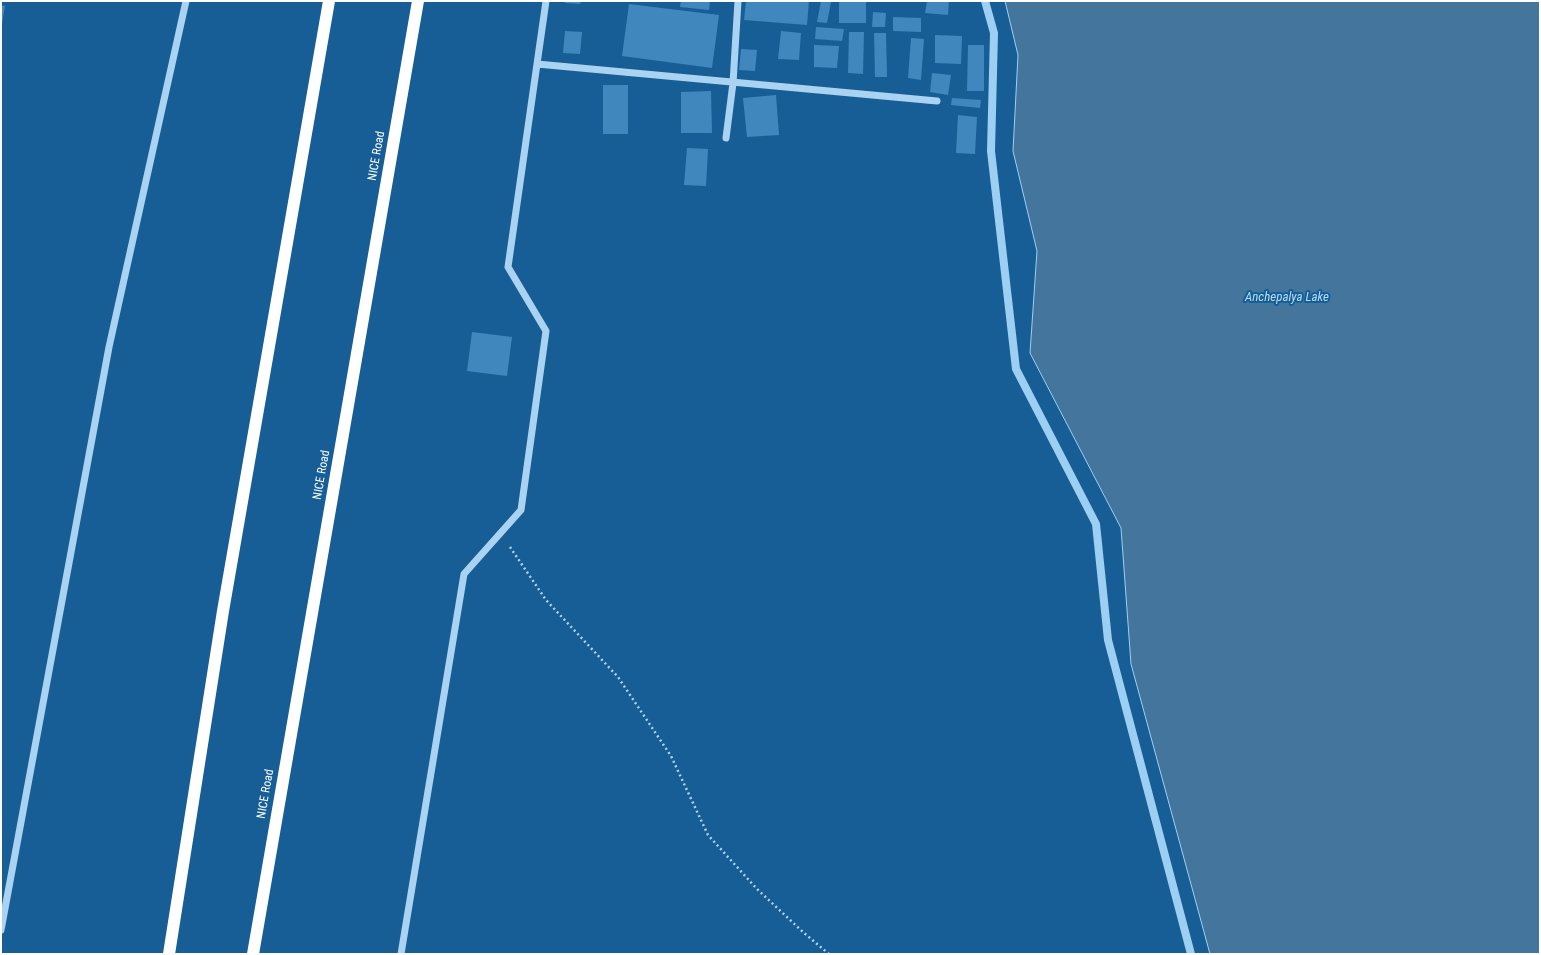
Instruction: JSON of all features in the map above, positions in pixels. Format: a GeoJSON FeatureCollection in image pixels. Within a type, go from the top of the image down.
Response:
{"type":"FeatureCollection","features":[{"type":"Feature","properties":{"kind":"highway"},"geometry":{"type":"LineString","coordinates":[[170,954],[224,603],[329,1]]}},
{"type":"Feature","properties":{"kind":"highway","name":"NICE Road"},"geometry":{"type":"LineString","coordinates":[[253,954],[418,1]]}},
{"type":"Feature","properties":{"kind":"street"},"geometry":{"type":"LineString","coordinates":[[1,930],[109,347],[186,1]]}},
{"type":"Feature","properties":{"kind":"street"},"geometry":{"type":"LineString","coordinates":[[401,954],[464,574],[521,510],[546,331],[508,267],[546,1]]}},
{"type":"Feature","properties":{"kind":"street"},"geometry":{"type":"LineString","coordinates":[[726,138],[733,83],[738,1]]}},
{"type":"Feature","properties":{"kind":"street"},"geometry":{"type":"LineString","coordinates":[[537,64],[937,101]]}},
{"type":"Feature","properties":{"kind":"path"},"geometry":{"type":"LineString","coordinates":[[501,533],[546,600],[622,684],[671,756],[708,835],[758,889],[804,933],[829,954]]}},
{"type":"Feature","properties":{"kind":"water","name":"Anchepalya Lake"},"geometry":{"type":"Polygon","coordinates":[[[1005,1],[1540,1],[1540,954],[1210,954],[1131,664],[1121,528],[1030,353],[1037,251],[1013,151],[1018,55],[1005,1]]]}},
{"type":"Feature","properties":{"kind":"building"},"geometry":{"type":"Polygon","coordinates":[[[565,1],[581,1],[580,4],[565,3],[565,1]]]}},
{"type":"Feature","properties":{"kind":"building"},"geometry":{"type":"Polygon","coordinates":[[[681,1],[710,1],[709,10],[680,7],[681,1]]]}},
{"type":"Feature","properties":{"kind":"building"},"geometry":{"type":"Polygon","coordinates":[[[746,1],[809,1],[807,25],[744,20],[746,1]]]}},
{"type":"Feature","properties":{"kind":"building"},"geometry":{"type":"Polygon","coordinates":[[[821,1],[831,2],[827,23],[817,22],[821,1]]]}},
{"type":"Feature","properties":{"kind":"building"},"geometry":{"type":"Polygon","coordinates":[[[839,1],[866,1],[866,23],[839,23],[839,1]]]}},
{"type":"Feature","properties":{"kind":"building"},"geometry":{"type":"Polygon","coordinates":[[[927,1],[949,1],[948,15],[925,13],[927,1]]]}},
{"type":"Feature","properties":{"kind":"building"},"geometry":{"type":"Polygon","coordinates":[[[629,4],[719,15],[712,68],[622,56],[629,4]]]}},
{"type":"Feature","properties":{"kind":"building"},"geometry":{"type":"Polygon","coordinates":[[[1,5],[5,6],[2,24],[1,24],[1,5]]]}},
{"type":"Feature","properties":{"kind":"building"},"geometry":{"type":"Polygon","coordinates":[[[873,12],[886,13],[885,27],[872,27],[873,12]]]}},
{"type":"Feature","properties":{"kind":"building"},"geometry":{"type":"Polygon","coordinates":[[[893,17],[921,18],[921,32],[893,31],[893,17]]]}},
{"type":"Feature","properties":{"kind":"building"},"geometry":{"type":"Polygon","coordinates":[[[816,27],[844,29],[842,41],[815,39],[816,27]]]}},
{"type":"Feature","properties":{"kind":"building"},"geometry":{"type":"Polygon","coordinates":[[[565,31],[582,32],[580,54],[563,53],[565,31]]]}},
{"type":"Feature","properties":{"kind":"building"},"geometry":{"type":"Polygon","coordinates":[[[781,31],[801,33],[799,60],[778,59],[781,31]]]}},
{"type":"Feature","properties":{"kind":"building"},"geometry":{"type":"Polygon","coordinates":[[[849,32],[864,32],[863,74],[848,73],[849,32]]]}},
{"type":"Feature","properties":{"kind":"building"},"geometry":{"type":"Polygon","coordinates":[[[874,33],[886,33],[887,77],[875,77],[874,33]]]}},
{"type":"Feature","properties":{"kind":"building"},"geometry":{"type":"Polygon","coordinates":[[[935,35],[962,36],[961,64],[935,63],[935,35]]]}},
{"type":"Feature","properties":{"kind":"building"},"geometry":{"type":"Polygon","coordinates":[[[911,38],[924,39],[921,80],[908,78],[911,38]]]}},
{"type":"Feature","properties":{"kind":"building"},"geometry":{"type":"Polygon","coordinates":[[[814,45],[839,46],[837,68],[814,67],[814,45]]]}},
{"type":"Feature","properties":{"kind":"building"},"geometry":{"type":"Polygon","coordinates":[[[968,45],[984,45],[984,91],[967,91],[968,45]]]}},
{"type":"Feature","properties":{"kind":"building"},"geometry":{"type":"Polygon","coordinates":[[[741,49],[757,50],[755,71],[739,70],[741,49]]]}},
{"type":"Feature","properties":{"kind":"building"},"geometry":{"type":"Polygon","coordinates":[[[932,73],[951,75],[948,95],[930,92],[932,73]]]}},
{"type":"Feature","properties":{"kind":"building"},"geometry":{"type":"Polygon","coordinates":[[[603,85],[628,85],[628,134],[603,134],[603,85]]]}},
{"type":"Feature","properties":{"kind":"building"},"geometry":{"type":"Polygon","coordinates":[[[711,91],[712,133],[681,133],[681,92],[711,91]]]}},
{"type":"Feature","properties":{"kind":"building"},"geometry":{"type":"Polygon","coordinates":[[[776,95],[779,135],[747,137],[743,98],[776,95]]]}},
{"type":"Feature","properties":{"kind":"building"},"geometry":{"type":"Polygon","coordinates":[[[952,98],[981,100],[980,108],[951,105],[952,98]]]}},
{"type":"Feature","properties":{"kind":"building"},"geometry":{"type":"Polygon","coordinates":[[[958,115],[977,117],[975,154],[956,153],[958,115]]]}},
{"type":"Feature","properties":{"kind":"building"},"geometry":{"type":"Polygon","coordinates":[[[687,148],[708,149],[706,186],[684,185],[687,148]]]}},
{"type":"Feature","properties":{"kind":"building"},"geometry":{"type":"Polygon","coordinates":[[[472,332],[512,337],[507,376],[467,371],[472,332]]]}},
{"type":"Feature","properties":{"kind":"waterway"},"geometry":{"type":"LineString","coordinates":[[985,1],[994,33],[991,151],[1016,369],[1096,524],[1108,640],[1191,954]]}}]}
